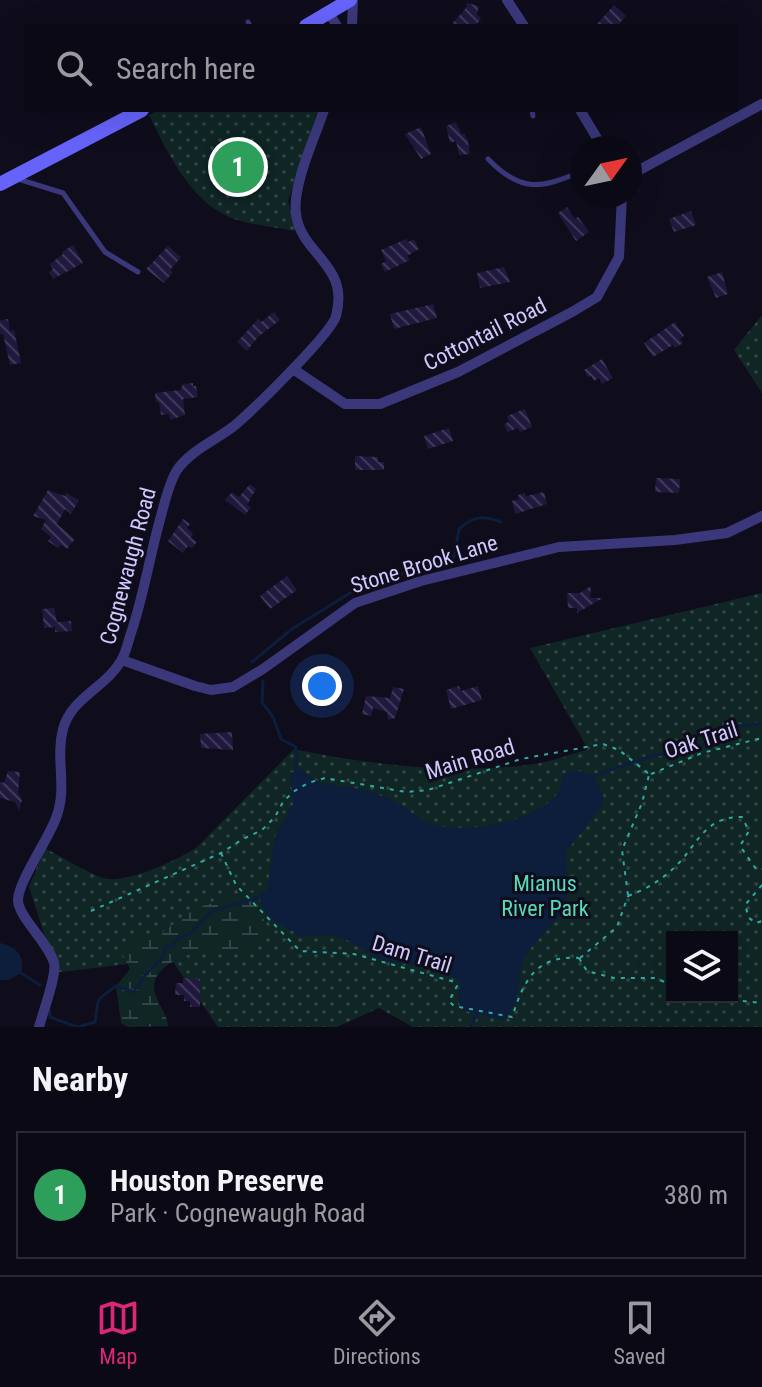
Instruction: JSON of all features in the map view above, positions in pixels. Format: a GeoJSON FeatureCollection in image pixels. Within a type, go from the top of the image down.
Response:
{"type":"FeatureCollection","features":[{"type":"Feature","properties":{"kind":"street"},"geometry":{"type":"LineString","coordinates":[[333,20],[352,0]]}},
{"type":"Feature","properties":{"kind":"street"},"geometry":{"type":"LineString","coordinates":[[352,0],[352,24]]}},
{"type":"Feature","properties":{"kind":"street"},"geometry":{"type":"LineString","coordinates":[[507,0],[523,24]]}},
{"type":"Feature","properties":{"kind":"street"},"geometry":{"type":"LineString","coordinates":[[642,169],[759,108]]}},
{"type":"Feature","properties":{"kind":"street"},"geometry":{"type":"LineString","coordinates":[[0,184],[138,112]]}},
{"type":"Feature","properties":{"kind":"street","name":"Cognewaugh Road"},"geometry":{"type":"LineString","coordinates":[[39,1027],[55,965],[18,901],[21,888],[47,842],[63,799],[60,755],[63,727],[74,708],[122,660],[136,618],[165,502],[177,471],[187,458],[235,425],[293,369],[336,319],[339,295],[334,272],[306,239],[295,211],[296,196],[323,112]]}},
{"type":"Feature","properties":{"kind":"street"},"geometry":{"type":"LineString","coordinates":[[581,112],[596,136]]}},
{"type":"Feature","properties":{"kind":"street","name":"Cottontail Road"},"geometry":{"type":"LineString","coordinates":[[293,369],[345,404],[380,404],[458,372],[597,297],[619,257],[621,208]]}},
{"type":"Feature","properties":{"kind":"street","name":"Stone Brook Lane"},"geometry":{"type":"LineString","coordinates":[[122,660],[211,690],[233,687],[355,603],[421,581],[559,547],[675,540],[727,533],[762,516]]}},
{"type":"Feature","properties":{"kind":"lane"},"geometry":{"type":"LineString","coordinates":[[488,159],[501,173],[529,186],[546,185],[570,176]]}},
{"type":"Feature","properties":{"kind":"lane"},"geometry":{"type":"LineString","coordinates":[[15,176],[20,181],[63,193],[105,252],[138,272]]}},
{"type":"Feature","properties":{"kind":"path","name":"Oak Trail"},"geometry":{"type":"LineString","coordinates":[[649,774],[702,753],[762,738]]}},
{"type":"Feature","properties":{"kind":"path","name":"Main Road"},"geometry":{"type":"LineString","coordinates":[[91,911],[221,853],[262,830],[293,792],[325,778],[406,792],[428,790],[521,759],[603,744],[619,750],[649,774]]}},
{"type":"Feature","properties":{"kind":"path"},"geometry":{"type":"LineString","coordinates":[[649,774],[642,803],[622,850],[628,896],[617,927],[579,958],[587,971],[614,978],[655,978],[666,983]]}},
{"type":"Feature","properties":{"kind":"path"},"geometry":{"type":"LineString","coordinates":[[628,896],[647,889],[677,865],[697,837],[727,817],[742,817],[749,831],[740,846],[756,869],[762,869]]}},
{"type":"Feature","properties":{"kind":"path","name":"Dam Trail"},"geometry":{"type":"LineString","coordinates":[[221,853],[236,885],[300,951],[354,954],[455,982],[457,986],[449,1001],[454,1006],[512,1017],[523,985],[530,976],[544,965],[565,957],[579,958]]}},
{"type":"Feature","properties":{"kind":"path"},"geometry":{"type":"LineString","coordinates":[[762,885],[745,905],[749,918],[756,923],[762,921]]}},
{"type":"Feature","properties":{"kind":"path"},"geometry":{"type":"LineString","coordinates":[[738,1001],[762,1003]]}},
{"type":"Feature","properties":{"kind":"green space"},"geometry":{"type":"Polygon","coordinates":[[[155,112],[318,112],[288,201],[296,231],[239,220],[210,206],[179,170],[149,115],[155,112]]]}},
{"type":"Feature","properties":{"kind":"green space"},"geometry":{"type":"Polygon","coordinates":[[[762,315],[762,393],[734,350],[762,315]]]}},
{"type":"Feature","properties":{"kind":"green space","name":"Mianus River Park"},"geometry":{"type":"Polygon","coordinates":[[[762,593],[762,1027],[413,1027],[379,1008],[337,1027],[218,1027],[171,959],[52,973],[53,962],[29,887],[45,848],[102,878],[118,879],[154,869],[197,847],[294,749],[385,764],[480,769],[540,763],[588,749],[530,648],[762,593]]]}},
{"type":"Feature","properties":{"kind":"green space"},"geometry":{"type":"Polygon","coordinates":[[[248,892],[260,894],[259,905],[265,913],[261,937],[253,949],[241,953],[198,952],[173,961],[160,972],[154,986],[168,1026],[128,1027],[121,1023],[116,986],[130,969],[123,955],[126,945],[139,937],[157,936],[196,908],[248,892]]]}},
{"type":"Feature","properties":{"kind":"water"},"geometry":{"type":"Polygon","coordinates":[[[302,769],[323,783],[364,790],[390,799],[429,823],[460,828],[499,824],[535,811],[559,791],[564,773],[580,771],[593,776],[604,797],[598,811],[566,852],[568,889],[565,909],[529,950],[521,966],[517,1000],[505,1020],[461,1010],[458,998],[460,983],[445,972],[384,960],[334,936],[302,937],[274,920],[263,909],[260,894],[267,890],[275,836],[293,804],[290,773],[302,769]]]}},
{"type":"Feature","properties":{"kind":"water"},"geometry":{"type":"Polygon","coordinates":[[[0,943],[15,949],[21,957],[21,973],[9,980],[0,980],[0,943]]]}},
{"type":"Feature","properties":{"kind":"building"},"geometry":{"type":"Polygon","coordinates":[[[467,3],[479,6],[477,14],[481,19],[477,24],[452,24],[467,3]]]}},
{"type":"Feature","properties":{"kind":"building"},"geometry":{"type":"Polygon","coordinates":[[[614,5],[626,16],[619,24],[597,24],[614,5]]]}},
{"type":"Feature","properties":{"kind":"building"},"geometry":{"type":"Polygon","coordinates":[[[456,122],[468,141],[470,154],[459,155],[456,141],[450,143],[446,126],[456,122]]]}},
{"type":"Feature","properties":{"kind":"building"},"geometry":{"type":"Polygon","coordinates":[[[421,127],[431,154],[421,159],[405,134],[421,127]]]}},
{"type":"Feature","properties":{"kind":"building"},"geometry":{"type":"Polygon","coordinates":[[[567,207],[589,232],[576,241],[558,213],[567,207]]]}},
{"type":"Feature","properties":{"kind":"building"},"geometry":{"type":"Polygon","coordinates":[[[691,211],[696,225],[674,232],[669,219],[691,211]]]}},
{"type":"Feature","properties":{"kind":"building"},"geometry":{"type":"Polygon","coordinates":[[[406,239],[408,242],[414,239],[419,249],[407,256],[410,260],[385,272],[381,264],[386,261],[381,250],[406,239]]]}},
{"type":"Feature","properties":{"kind":"building"},"geometry":{"type":"Polygon","coordinates":[[[73,245],[83,263],[53,279],[49,272],[53,269],[50,264],[73,245]]]}},
{"type":"Feature","properties":{"kind":"building"},"geometry":{"type":"Polygon","coordinates":[[[168,246],[181,257],[164,283],[146,269],[168,246]]]}},
{"type":"Feature","properties":{"kind":"building"},"geometry":{"type":"Polygon","coordinates":[[[504,267],[510,282],[480,288],[477,273],[504,267]]]}},
{"type":"Feature","properties":{"kind":"building"},"geometry":{"type":"Polygon","coordinates":[[[722,272],[728,294],[716,298],[707,277],[722,272]]]}},
{"type":"Feature","properties":{"kind":"building"},"geometry":{"type":"Polygon","coordinates":[[[433,304],[437,318],[394,329],[390,314],[433,304]]]}},
{"type":"Feature","properties":{"kind":"building"},"geometry":{"type":"Polygon","coordinates":[[[274,312],[280,320],[258,337],[247,351],[237,342],[258,319],[261,322],[274,312]]]}},
{"type":"Feature","properties":{"kind":"building"},"geometry":{"type":"Polygon","coordinates":[[[8,319],[10,331],[14,330],[21,363],[10,365],[3,334],[0,334],[0,320],[8,319]]]}},
{"type":"Feature","properties":{"kind":"building"},"geometry":{"type":"Polygon","coordinates":[[[675,322],[684,336],[680,339],[683,343],[675,348],[673,345],[653,357],[644,343],[675,322]]]}},
{"type":"Feature","properties":{"kind":"building"},"geometry":{"type":"Polygon","coordinates":[[[602,359],[613,378],[602,384],[599,378],[594,381],[591,376],[588,377],[584,370],[602,359]]]}},
{"type":"Feature","properties":{"kind":"building"},"geometry":{"type":"Polygon","coordinates":[[[193,383],[198,397],[183,399],[185,415],[170,420],[169,414],[161,415],[155,393],[180,390],[183,384],[193,383]]]}},
{"type":"Feature","properties":{"kind":"building"},"geometry":{"type":"Polygon","coordinates":[[[525,409],[532,427],[520,432],[518,428],[507,432],[504,424],[509,422],[507,416],[525,409]]]}},
{"type":"Feature","properties":{"kind":"building"},"geometry":{"type":"Polygon","coordinates":[[[449,428],[453,441],[428,449],[424,436],[449,428]]]}},
{"type":"Feature","properties":{"kind":"building"},"geometry":{"type":"Polygon","coordinates":[[[355,456],[378,457],[378,462],[384,462],[384,470],[355,470],[355,456]]]}},
{"type":"Feature","properties":{"kind":"building"},"geometry":{"type":"Polygon","coordinates":[[[656,478],[680,479],[679,493],[655,492],[656,478]]]}},
{"type":"Feature","properties":{"kind":"building"},"geometry":{"type":"Polygon","coordinates":[[[250,484],[256,489],[247,505],[251,507],[245,515],[225,500],[232,492],[239,497],[250,484]]]}},
{"type":"Feature","properties":{"kind":"building"},"geometry":{"type":"Polygon","coordinates":[[[48,490],[65,496],[66,493],[79,500],[71,514],[65,509],[57,524],[75,539],[67,549],[61,545],[58,548],[48,541],[51,537],[41,529],[46,520],[33,516],[48,490]]]}},
{"type":"Feature","properties":{"kind":"building"},"geometry":{"type":"Polygon","coordinates":[[[544,492],[547,504],[515,514],[512,501],[519,499],[518,495],[544,492]]]}},
{"type":"Feature","properties":{"kind":"building"},"geometry":{"type":"Polygon","coordinates":[[[183,519],[190,524],[187,528],[193,533],[191,538],[197,542],[192,548],[188,546],[183,553],[168,541],[183,519]]]}},
{"type":"Feature","properties":{"kind":"building"},"geometry":{"type":"Polygon","coordinates":[[[287,576],[297,590],[270,609],[260,596],[287,576]]]}},
{"type":"Feature","properties":{"kind":"building"},"geometry":{"type":"Polygon","coordinates":[[[591,586],[590,598],[603,598],[577,613],[577,608],[568,608],[567,593],[580,593],[591,586]]]}},
{"type":"Feature","properties":{"kind":"building"},"geometry":{"type":"Polygon","coordinates":[[[54,608],[57,622],[71,621],[72,631],[55,632],[55,627],[44,628],[42,609],[54,608]]]}},
{"type":"Feature","properties":{"kind":"building"},"geometry":{"type":"Polygon","coordinates":[[[459,686],[461,691],[478,686],[482,700],[451,709],[446,690],[459,686]]]}},
{"type":"Feature","properties":{"kind":"building"},"geometry":{"type":"Polygon","coordinates":[[[393,687],[404,689],[395,718],[388,720],[387,712],[373,708],[371,716],[362,714],[366,696],[390,698],[393,687]]]}},
{"type":"Feature","properties":{"kind":"building"},"geometry":{"type":"Polygon","coordinates":[[[232,732],[233,750],[201,748],[200,734],[232,732]]]}},
{"type":"Feature","properties":{"kind":"building"},"geometry":{"type":"Polygon","coordinates":[[[8,771],[20,772],[18,792],[22,800],[19,810],[15,802],[0,798],[0,782],[4,783],[8,771]]]}},
{"type":"Feature","properties":{"kind":"building"},"geometry":{"type":"Polygon","coordinates":[[[183,978],[200,979],[200,1007],[190,1007],[190,1001],[184,1001],[184,995],[175,995],[176,983],[183,983],[183,978]]]}},
{"type":"Feature","properties":{"kind":"waterway"},"geometry":{"type":"LineString","coordinates":[[252,662],[292,629],[358,588],[454,557],[459,529],[469,521],[489,518],[501,522]]}},
{"type":"Feature","properties":{"kind":"waterway"},"geometry":{"type":"LineString","coordinates":[[263,681],[262,702],[273,717],[281,739],[296,747],[297,771]]}},
{"type":"Feature","properties":{"kind":"waterway"},"geometry":{"type":"LineString","coordinates":[[590,779],[654,755],[690,752],[737,726],[762,724]]}},
{"type":"Feature","properties":{"kind":"waterway"},"geometry":{"type":"LineString","coordinates":[[78,1027],[95,1022],[98,1001],[116,986],[134,992],[163,956],[166,946],[174,945],[178,938],[189,934],[212,911],[260,897]]}},
{"type":"Feature","properties":{"kind":"waterway"},"geometry":{"type":"LineString","coordinates":[[21,973],[40,985]]}},
{"type":"Feature","properties":{"kind":"waterway"},"geometry":{"type":"LineString","coordinates":[[49,1010],[50,1017],[77,1027]]}},
{"type":"Feature","properties":{"kind":"waterway"},"geometry":{"type":"LineString","coordinates":[[470,1027],[478,1013]]}},
{"type":"Feature","properties":{"kind":"place","name":"Houston Preserve"},"geometry":{"type":"Point","coordinates":[238,167]}}]}
